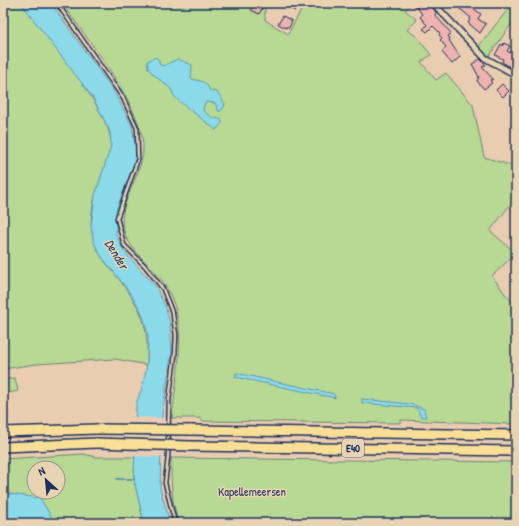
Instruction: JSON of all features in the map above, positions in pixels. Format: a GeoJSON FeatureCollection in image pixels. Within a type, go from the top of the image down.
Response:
{"type":"FeatureCollection","features":[{"type":"Feature","properties":{"kind":"highway","name":"E40"},"geometry":{"type":"LineString","coordinates":[[3,432],[97,429],[516,435]]}},
{"type":"Feature","properties":{"kind":"highway","name":"E40"},"geometry":{"type":"LineString","coordinates":[[3,447],[97,444],[516,451]]}},
{"type":"Feature","properties":{"kind":"street"},"geometry":{"type":"LineString","coordinates":[[433,3],[485,58],[516,75]]}},
{"type":"Feature","properties":{"kind":"lane"},"geometry":{"type":"LineString","coordinates":[[57,3],[123,98],[137,128],[138,159],[117,218],[124,245],[145,266],[162,289],[174,315],[176,355],[169,400],[168,457],[165,483],[175,523]]}},
{"type":"Feature","properties":{"kind":"green space"},"geometry":{"type":"Polygon","coordinates":[[[3,3],[21,3],[75,72],[101,113],[109,131],[111,147],[93,204],[91,224],[92,234],[99,252],[131,296],[142,316],[145,326],[147,365],[115,359],[36,364],[3,369],[3,3]]]}},
{"type":"Feature","properties":{"kind":"green space"},"geometry":{"type":"Polygon","coordinates":[[[62,3],[265,3],[265,20],[288,34],[305,3],[412,3],[405,10],[417,20],[407,30],[416,36],[431,55],[421,62],[436,80],[446,73],[473,105],[484,157],[516,167],[516,197],[490,231],[516,253],[492,276],[516,306],[516,424],[401,420],[401,423],[201,421],[200,418],[172,418],[180,348],[177,314],[172,297],[163,282],[134,250],[123,227],[122,218],[127,199],[141,161],[143,152],[142,135],[135,116],[113,74],[62,3]]]}},
{"type":"Feature","properties":{"kind":"green space"},"geometry":{"type":"Polygon","coordinates":[[[513,3],[516,3],[516,17],[489,56],[478,47],[513,3]]]}},
{"type":"Feature","properties":{"kind":"green space"},"geometry":{"type":"Polygon","coordinates":[[[15,378],[18,391],[3,394],[3,380],[15,378]]]}},
{"type":"Feature","properties":{"kind":"green space"},"geometry":{"type":"Polygon","coordinates":[[[83,454],[96,457],[135,457],[134,480],[144,523],[3,523],[3,459],[83,454]]]}},
{"type":"Feature","properties":{"kind":"green space","name":"Kapellemeersen"},"geometry":{"type":"Polygon","coordinates":[[[171,458],[516,462],[516,523],[179,523],[176,515],[171,483],[171,458]]]}},
{"type":"Feature","properties":{"kind":"water","name":"Dender"},"geometry":{"type":"Polygon","coordinates":[[[21,3],[51,3],[115,93],[132,126],[136,150],[135,161],[116,211],[116,234],[124,251],[156,287],[165,306],[170,323],[172,350],[162,416],[160,488],[170,523],[144,523],[134,480],[136,404],[142,388],[147,365],[148,337],[145,323],[140,309],[127,289],[101,256],[94,243],[91,226],[95,195],[111,146],[110,132],[93,98],[21,3]]]}},
{"type":"Feature","properties":{"kind":"water"},"geometry":{"type":"Polygon","coordinates":[[[156,57],[159,60],[159,64],[163,66],[178,59],[192,65],[191,79],[203,82],[207,85],[210,91],[217,92],[225,104],[223,109],[219,112],[215,103],[206,102],[203,111],[213,118],[221,119],[222,123],[216,130],[180,102],[174,96],[171,89],[148,68],[147,61],[156,57]]]}},
{"type":"Feature","properties":{"kind":"water"},"geometry":{"type":"Polygon","coordinates":[[[236,373],[334,394],[335,398],[235,377],[236,373]]]}},
{"type":"Feature","properties":{"kind":"water"},"geometry":{"type":"Polygon","coordinates":[[[362,399],[410,404],[424,409],[426,417],[421,417],[417,408],[362,403],[362,399]]]}},
{"type":"Feature","properties":{"kind":"water"},"geometry":{"type":"Polygon","coordinates":[[[3,493],[26,496],[26,500],[41,500],[55,523],[3,523],[3,493]]]}},
{"type":"Feature","properties":{"kind":"pier"},"geometry":{"type":"Polygon","coordinates":[[[133,417],[164,418],[163,457],[133,456],[133,417]]]}},
{"type":"Feature","properties":{"kind":"building"},"geometry":{"type":"Polygon","coordinates":[[[254,3],[261,3],[260,6],[263,7],[259,14],[251,10],[254,3]]]}},
{"type":"Feature","properties":{"kind":"building"},"geometry":{"type":"Polygon","coordinates":[[[280,3],[300,3],[295,11],[280,3]]]}},
{"type":"Feature","properties":{"kind":"building"},"geometry":{"type":"Polygon","coordinates":[[[411,3],[429,3],[436,12],[435,15],[451,33],[448,36],[450,39],[449,40],[460,57],[452,64],[442,52],[446,47],[440,40],[442,38],[439,35],[440,33],[433,26],[427,32],[423,29],[427,25],[420,17],[422,15],[420,11],[411,3]]]}},
{"type":"Feature","properties":{"kind":"building"},"geometry":{"type":"Polygon","coordinates":[[[453,3],[472,3],[470,6],[481,14],[478,19],[486,24],[480,33],[468,23],[471,18],[453,3]]]}},
{"type":"Feature","properties":{"kind":"building"},"geometry":{"type":"Polygon","coordinates":[[[283,16],[292,21],[289,28],[278,24],[283,16]]]}},
{"type":"Feature","properties":{"kind":"building"},"geometry":{"type":"Polygon","coordinates":[[[504,43],[510,46],[507,51],[516,56],[516,67],[513,66],[512,68],[502,62],[503,59],[495,55],[501,44],[503,46],[504,43]]]}},
{"type":"Feature","properties":{"kind":"building"},"geometry":{"type":"Polygon","coordinates":[[[480,59],[486,65],[482,67],[493,79],[490,81],[492,83],[484,89],[477,81],[479,77],[472,64],[480,59]]]}},
{"type":"Feature","properties":{"kind":"building"},"geometry":{"type":"Polygon","coordinates":[[[502,84],[509,91],[503,97],[496,90],[502,84]]]}},
{"type":"Feature","properties":{"kind":"waterway"},"geometry":{"type":"LineString","coordinates":[[117,479],[134,479]]}}]}
